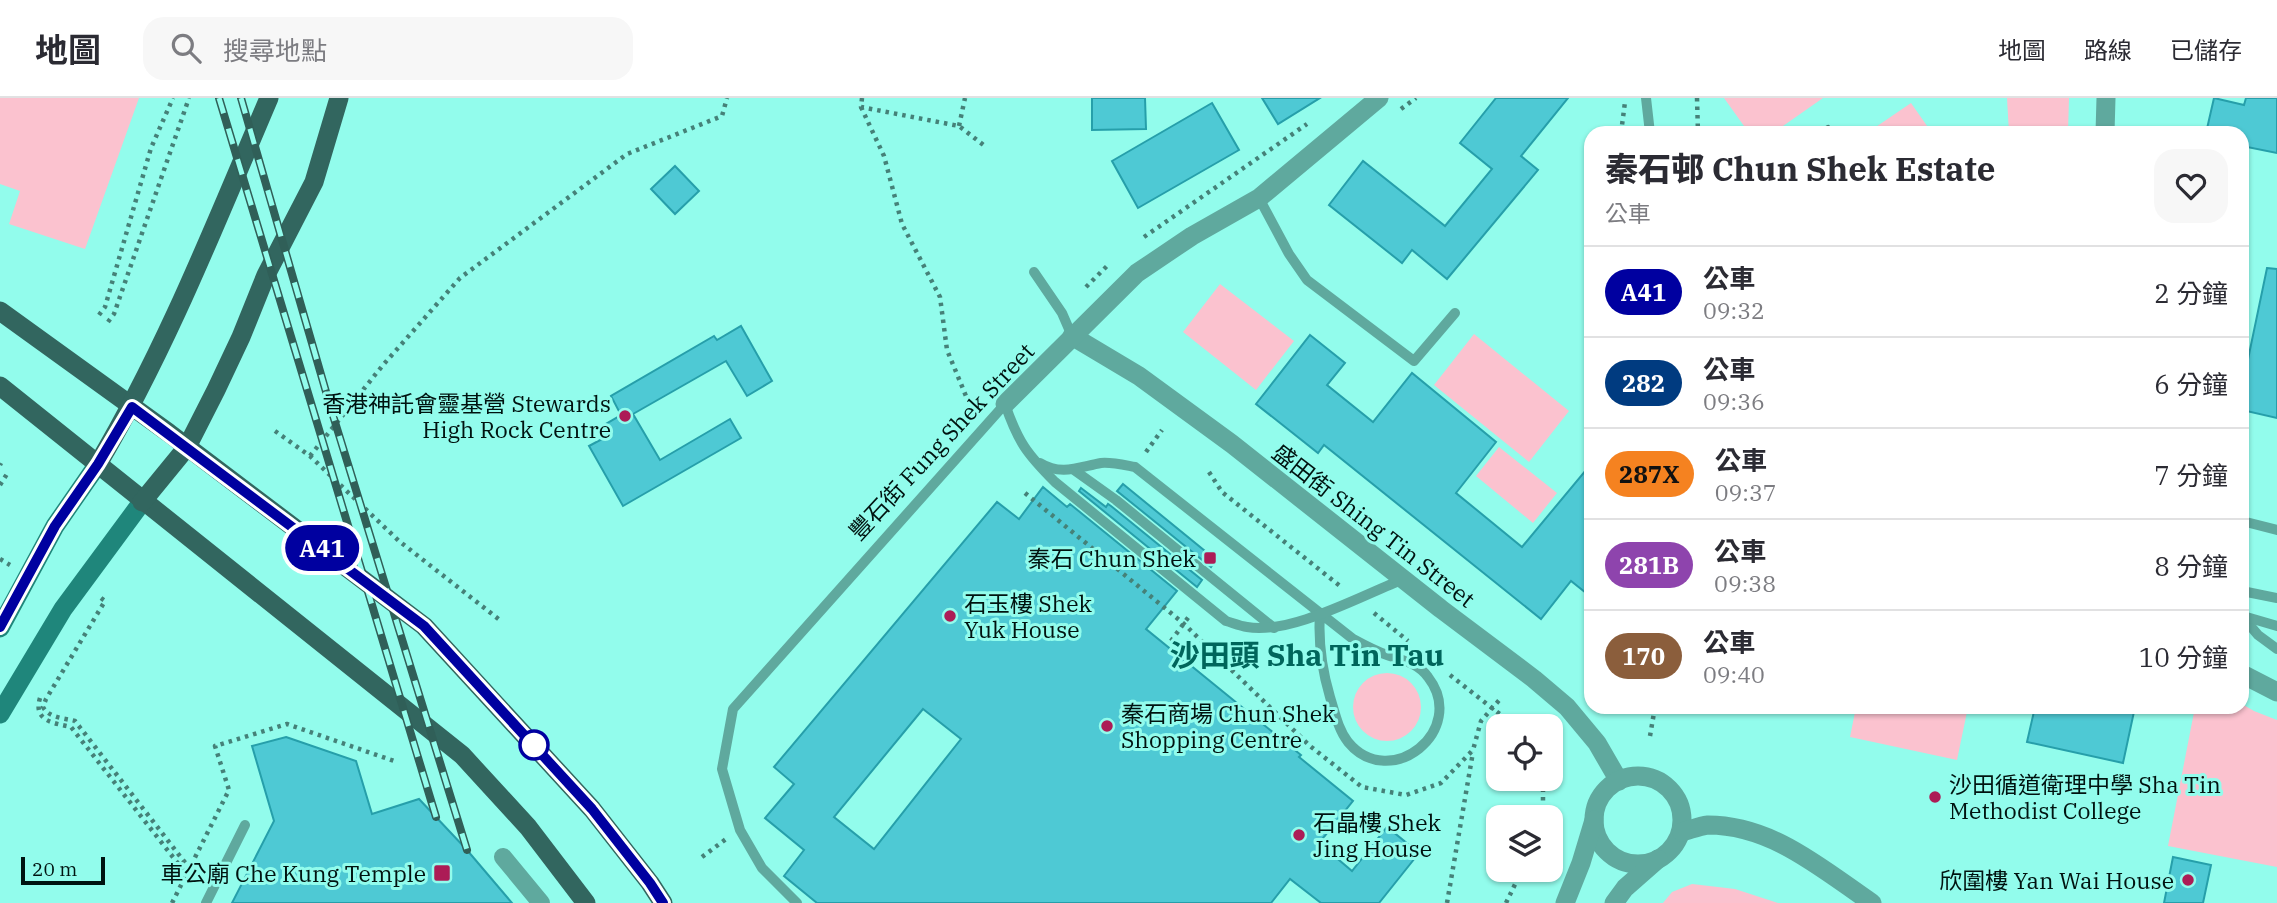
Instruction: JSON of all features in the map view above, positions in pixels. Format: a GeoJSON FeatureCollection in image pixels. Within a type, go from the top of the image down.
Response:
{"type":"FeatureCollection","features":[{"type":"Feature","properties":{"kind":"main road"},"geometry":{"type":"LineString","coordinates":[[0,628],[55,526],[98,464],[132,407],[178,311],[269,98]]}},
{"type":"Feature","properties":{"kind":"main road"},"geometry":{"type":"LineString","coordinates":[[0,714],[63,609],[142,502],[187,447],[241,337],[266,275],[314,182],[339,98]]}},
{"type":"Feature","properties":{"kind":"main road"},"geometry":{"type":"LineString","coordinates":[[0,311],[187,447],[424,626],[592,809],[663,903]]}},
{"type":"Feature","properties":{"kind":"main road"},"geometry":{"type":"LineString","coordinates":[[0,386],[462,755],[527,827],[586,903]]}},
{"type":"Feature","properties":{"kind":"street","name":"豐石街 Fung Shek Street"},"geometry":{"type":"LineString","coordinates":[[1005,404],[1136,273],[1192,236],[1259,198],[1379,98]]}},
{"type":"Feature","properties":{"kind":"street"},"geometry":{"type":"LineString","coordinates":[[2105,126],[2106,98]]}},
{"type":"Feature","properties":{"kind":"street","name":"盛田街 Shing Tin Street"},"geometry":{"type":"LineString","coordinates":[[1072,336],[1149,383],[1232,444],[1567,707],[1597,743],[1619,780]]}},
{"type":"Feature","properties":{"kind":"street"},"geometry":{"type":"LineString","coordinates":[[2249,678],[2277,692]]}},
{"type":"Feature","properties":{"kind":"street"},"geometry":{"type":"LineString","coordinates":[[1565,903],[1581,863],[1601,796],[1619,780],[1644,777],[1669,790],[1679,806],[1682,832],[1676,844],[1625,888],[1615,903]]}},
{"type":"Feature","properties":{"kind":"street"},"geometry":{"type":"LineString","coordinates":[[1594,820],[1597,836],[1620,861],[1638,864],[1658,859]]}},
{"type":"Feature","properties":{"kind":"street"},"geometry":{"type":"LineString","coordinates":[[1682,832],[1706,825],[1753,831],[1779,841],[1872,903]]}},
{"type":"Feature","properties":{"kind":"street"},"geometry":{"type":"LineString","coordinates":[[503,857],[541,903]]}},
{"type":"Feature","properties":{"kind":"lane"},"geometry":{"type":"LineString","coordinates":[[1646,98],[1649,126]]}},
{"type":"Feature","properties":{"kind":"lane"},"geometry":{"type":"LineString","coordinates":[[1259,198],[1289,254],[1307,280],[1414,362],[1455,313]]}},
{"type":"Feature","properties":{"kind":"lane"},"geometry":{"type":"LineString","coordinates":[[1034,272],[1062,313],[1072,336]]}},
{"type":"Feature","properties":{"kind":"lane"},"geometry":{"type":"LineString","coordinates":[[1005,404],[1015,433],[1030,457],[1055,482],[1226,621],[1248,628],[1274,628],[1298,622],[1404,579]]}},
{"type":"Feature","properties":{"kind":"lane","name":"豐石街 Fung Shek Street"},"geometry":{"type":"LineString","coordinates":[[797,903],[762,868],[740,830],[722,769],[733,709],[1005,404]]}},
{"type":"Feature","properties":{"kind":"lane"},"geometry":{"type":"LineString","coordinates":[[1030,457],[1047,467],[1074,470],[1103,463],[1135,467],[1353,639],[1373,650],[1405,659],[1418,666],[1429,677],[1438,698],[1438,719],[1431,737],[1417,751],[1396,760],[1372,758],[1360,752],[1343,734],[1328,692],[1322,664],[1318,638],[1320,613]]}},
{"type":"Feature","properties":{"kind":"lane"},"geometry":{"type":"LineString","coordinates":[[1074,470],[1274,628]]}},
{"type":"Feature","properties":{"kind":"lane"},"geometry":{"type":"LineString","coordinates":[[2249,524],[2277,530]]}},
{"type":"Feature","properties":{"kind":"lane"},"geometry":{"type":"LineString","coordinates":[[2249,592],[2277,598]]}},
{"type":"Feature","properties":{"kind":"lane"},"geometry":{"type":"LineString","coordinates":[[2249,618],[2277,626]]}},
{"type":"Feature","properties":{"kind":"lane"},"geometry":{"type":"LineString","coordinates":[[2249,624],[2277,649]]}},
{"type":"Feature","properties":{"kind":"lane"},"geometry":{"type":"LineString","coordinates":[[206,903],[245,825]]}},
{"type":"Feature","properties":{"kind":"path"},"geometry":{"type":"LineString","coordinates":[[99,315],[105,307],[151,148],[173,98]]}},
{"type":"Feature","properties":{"kind":"path"},"geometry":{"type":"LineString","coordinates":[[108,322],[114,314],[189,98]]}},
{"type":"Feature","properties":{"kind":"path"},"geometry":{"type":"LineString","coordinates":[[310,456],[383,365],[460,278],[626,154],[722,116],[727,98]]}},
{"type":"Feature","properties":{"kind":"path"},"geometry":{"type":"LineString","coordinates":[[862,98],[861,107],[884,156],[902,224],[940,297],[947,350],[972,413]]}},
{"type":"Feature","properties":{"kind":"path"},"geometry":{"type":"LineString","coordinates":[[959,126],[965,98]]}},
{"type":"Feature","properties":{"kind":"path"},"geometry":{"type":"LineString","coordinates":[[1621,126],[1626,98]]}},
{"type":"Feature","properties":{"kind":"path"},"geometry":{"type":"LineString","coordinates":[[1697,98],[1698,126]]}},
{"type":"Feature","properties":{"kind":"path"},"geometry":{"type":"LineString","coordinates":[[861,107],[959,126],[986,147]]}},
{"type":"Feature","properties":{"kind":"path"},"geometry":{"type":"LineString","coordinates":[[1135,467],[1162,430]]}},
{"type":"Feature","properties":{"kind":"path"},"geometry":{"type":"LineString","coordinates":[[275,431],[310,456],[399,541],[501,621]]}},
{"type":"Feature","properties":{"kind":"path"},"geometry":{"type":"LineString","coordinates":[[1209,472],[1222,492]]}},
{"type":"Feature","properties":{"kind":"path"},"geometry":{"type":"LineString","coordinates":[[0,485],[7,474]]}},
{"type":"Feature","properties":{"kind":"path"},"geometry":{"type":"LineString","coordinates":[[1025,493],[1184,623],[1310,746],[1362,787],[1406,795],[1441,783],[1473,750]]}},
{"type":"Feature","properties":{"kind":"path"},"geometry":{"type":"LineString","coordinates":[[187,876],[71,727],[45,721],[37,706],[98,596],[105,601],[43,707],[52,716],[75,721],[190,869]]}},
{"type":"Feature","properties":{"kind":"path"},"geometry":{"type":"LineString","coordinates":[[1171,641],[1202,601]]}},
{"type":"Feature","properties":{"kind":"path"},"geometry":{"type":"LineString","coordinates":[[1447,903],[1473,750],[1481,722],[1502,697]]}},
{"type":"Feature","properties":{"kind":"path"},"geometry":{"type":"LineString","coordinates":[[1650,736],[1654,714]]}},
{"type":"Feature","properties":{"kind":"path"},"geometry":{"type":"LineString","coordinates":[[172,903],[229,790],[215,746],[288,723],[397,762]]}},
{"type":"Feature","properties":{"kind":"path"},"geometry":{"type":"LineString","coordinates":[[702,857],[740,830]]}},
{"type":"Feature","properties":{"kind":"path"},"geometry":{"type":"LineString","coordinates":[[1506,903],[1516,882]]}},
{"type":"Feature","properties":{"kind":"shaded area"},"geometry":{"type":"Polygon","coordinates":[[[0,98],[139,98],[85,249],[9,224],[20,191],[0,184],[0,98]]]}},
{"type":"Feature","properties":{"kind":"shaded area"},"geometry":{"type":"Polygon","coordinates":[[[1724,98],[1823,98],[1783,126],[1744,126],[1724,98]]]}},
{"type":"Feature","properties":{"kind":"shaded area"},"geometry":{"type":"Polygon","coordinates":[[[2007,98],[2069,98],[2068,126],[2009,126],[2007,98]]]}},
{"type":"Feature","properties":{"kind":"shaded area"},"geometry":{"type":"Polygon","coordinates":[[[1911,103],[1927,126],[1877,126],[1911,103]]]}},
{"type":"Feature","properties":{"kind":"shaded area"},"geometry":{"type":"Polygon","coordinates":[[[1220,284],[1294,341],[1256,390],[1183,332],[1220,284]]]}},
{"type":"Feature","properties":{"kind":"shaded area"},"geometry":{"type":"Polygon","coordinates":[[[1474,334],[1569,411],[1529,462],[1434,385],[1474,334]]]}},
{"type":"Feature","properties":{"kind":"shaded area"},"geometry":{"type":"Polygon","coordinates":[[[1499,447],[1557,493],[1533,523],[1476,476],[1499,447]]]}},
{"type":"Feature","properties":{"kind":"shaded area"},"geometry":{"type":"Polygon","coordinates":[[[1387,673],[1400,676],[1411,683],[1418,694],[1421,707],[1418,720],[1411,731],[1400,738],[1387,741],[1374,738],[1363,731],[1356,720],[1353,707],[1356,694],[1363,683],[1374,676],[1387,673]]]}},
{"type":"Feature","properties":{"kind":"shaded area"},"geometry":{"type":"Polygon","coordinates":[[[2249,708],[2277,720],[2277,867],[2168,846],[2194,714],[2249,714],[2249,708]]]}},
{"type":"Feature","properties":{"kind":"shaded area"},"geometry":{"type":"Polygon","coordinates":[[[1855,714],[1967,714],[1957,760],[1850,737],[1855,714]]]}},
{"type":"Feature","properties":{"kind":"shaded area"},"geometry":{"type":"Polygon","coordinates":[[[1692,884],[1735,889],[1778,903],[1663,903],[1672,892],[1692,884]]]}},
{"type":"Feature","properties":{"kind":"building"},"geometry":{"type":"Polygon","coordinates":[[[1092,98],[1145,98],[1146,129],[1092,130],[1092,98]]]}},
{"type":"Feature","properties":{"kind":"building"},"geometry":{"type":"Polygon","coordinates":[[[1262,98],[1320,98],[1278,124],[1262,98]]]}},
{"type":"Feature","properties":{"kind":"building"},"geometry":{"type":"Polygon","coordinates":[[[1496,98],[1568,98],[1521,156],[1538,170],[1447,279],[1412,250],[1402,263],[1329,205],[1363,161],[1445,226],[1492,169],[1460,143],[1496,98]]]}},
{"type":"Feature","properties":{"kind":"building"},"geometry":{"type":"Polygon","coordinates":[[[2214,98],[2244,105],[2246,98],[2277,98],[2277,153],[2249,147],[2249,126],[2208,126],[2214,98]]]}},
{"type":"Feature","properties":{"kind":"building"},"geometry":{"type":"Polygon","coordinates":[[[1212,103],[1239,150],[1138,208],[1112,161],[1212,103]]]}},
{"type":"Feature","properties":{"kind":"building"},"geometry":{"type":"Polygon","coordinates":[[[675,166],[699,191],[675,214],[651,189],[675,166]]]}},
{"type":"Feature","properties":{"kind":"building"},"geometry":{"type":"Polygon","coordinates":[[[2267,268],[2277,269],[2277,418],[2249,412],[2249,354],[2267,268]]]}},
{"type":"Feature","properties":{"kind":"building","name":"香港神託會靈基營 Stewards High Rock Centre"},"geometry":{"type":"Polygon","coordinates":[[[741,326],[772,381],[747,396],[726,361],[633,414],[660,460],[730,419],[741,438],[623,506],[589,446],[604,438],[599,428],[621,415],[611,396],[714,336],[717,340],[741,326]]]}},
{"type":"Feature","properties":{"kind":"building"},"geometry":{"type":"Polygon","coordinates":[[[1310,335],[1345,363],[1327,385],[1373,422],[1412,373],[1496,442],[1456,493],[1522,547],[1584,472],[1584,591],[1571,581],[1541,619],[1324,445],[1318,453],[1256,404],[1310,335]]]}},
{"type":"Feature","properties":{"kind":"building"},"geometry":{"type":"Polygon","coordinates":[[[1123,484],[1216,560],[1211,567],[1117,491],[1123,484]]]}},
{"type":"Feature","properties":{"kind":"building"},"geometry":{"type":"Polygon","coordinates":[[[1043,487],[1067,507],[1070,504],[1177,591],[1146,629],[1301,755],[1299,757],[1353,801],[1319,843],[1352,871],[1387,827],[1419,853],[1379,903],[1321,903],[1290,879],[1271,903],[817,903],[784,876],[804,850],[765,818],[794,784],[774,767],[997,502],[1019,519],[1043,487]],[[923,709],[834,817],[874,849],[961,739],[923,709]]]}},
{"type":"Feature","properties":{"kind":"building"},"geometry":{"type":"Polygon","coordinates":[[[1081,488],[1106,507],[1108,504],[1111,506],[1202,580],[1197,587],[1079,491],[1081,488]]]}},
{"type":"Feature","properties":{"kind":"building"},"geometry":{"type":"Polygon","coordinates":[[[2033,714],[2134,714],[2123,763],[2027,742],[2033,714]]]}},
{"type":"Feature","properties":{"kind":"building"},"geometry":{"type":"Polygon","coordinates":[[[286,737],[356,761],[372,814],[419,799],[512,903],[232,903],[274,821],[252,746],[286,737]]]}},
{"type":"Feature","properties":{"kind":"building","name":"欣圍樓 Yan Wai House"},"geometry":{"type":"Polygon","coordinates":[[[2173,857],[2211,865],[2203,903],[2164,903],[2173,857]]]}},
{"type":"Feature","properties":{"kind":"railway"},"geometry":{"type":"LineString","coordinates":[[219,98],[436,817]]}},
{"type":"Feature","properties":{"kind":"railway"},"geometry":{"type":"LineString","coordinates":[[241,98],[331,409],[467,850]]}},
{"type":"Feature","properties":{"kind":"bus line","name":"A41"},"geometry":{"type":"LineString","coordinates":[[0,627],[55,526],[98,464],[132,407],[424,626],[592,809],[663,903]]}},
{"type":"Feature","properties":{"kind":"place","name":"香港神託會靈基營 Stewards High Rock Centre"},"geometry":{"type":"Point","coordinates":[625,416]}},
{"type":"Feature","properties":{"kind":"place","name":"秦石 Chun Shek"},"geometry":{"type":"Point","coordinates":[1210,558]}},
{"type":"Feature","properties":{"kind":"place","name":"石玉樓 Shek Yuk House"},"geometry":{"type":"Point","coordinates":[950,616]}},
{"type":"Feature","properties":{"kind":"place","name":"秦石商場 Chun Shek Shopping Centre"},"geometry":{"type":"Point","coordinates":[1107,726]}},
{"type":"Feature","properties":{"kind":"place","name":"沙田循道衛理中學 Sha Tin Methodist College"},"geometry":{"type":"Point","coordinates":[1935,797]}},
{"type":"Feature","properties":{"kind":"place","name":"石晶樓 Shek Jing House"},"geometry":{"type":"Point","coordinates":[1299,835]}},
{"type":"Feature","properties":{"kind":"place","name":"車公廟 Che Kung Temple"},"geometry":{"type":"Point","coordinates":[442,873]}},
{"type":"Feature","properties":{"kind":"place","name":"欣圍樓 Yan Wai House"},"geometry":{"type":"Point","coordinates":[2188,880]}},
{"type":"Feature","properties":{"kind":"district","name":"沙田頭 Sha Tin Tau"},"geometry":{"type":"Point","coordinates":[1307,654]}}]}
